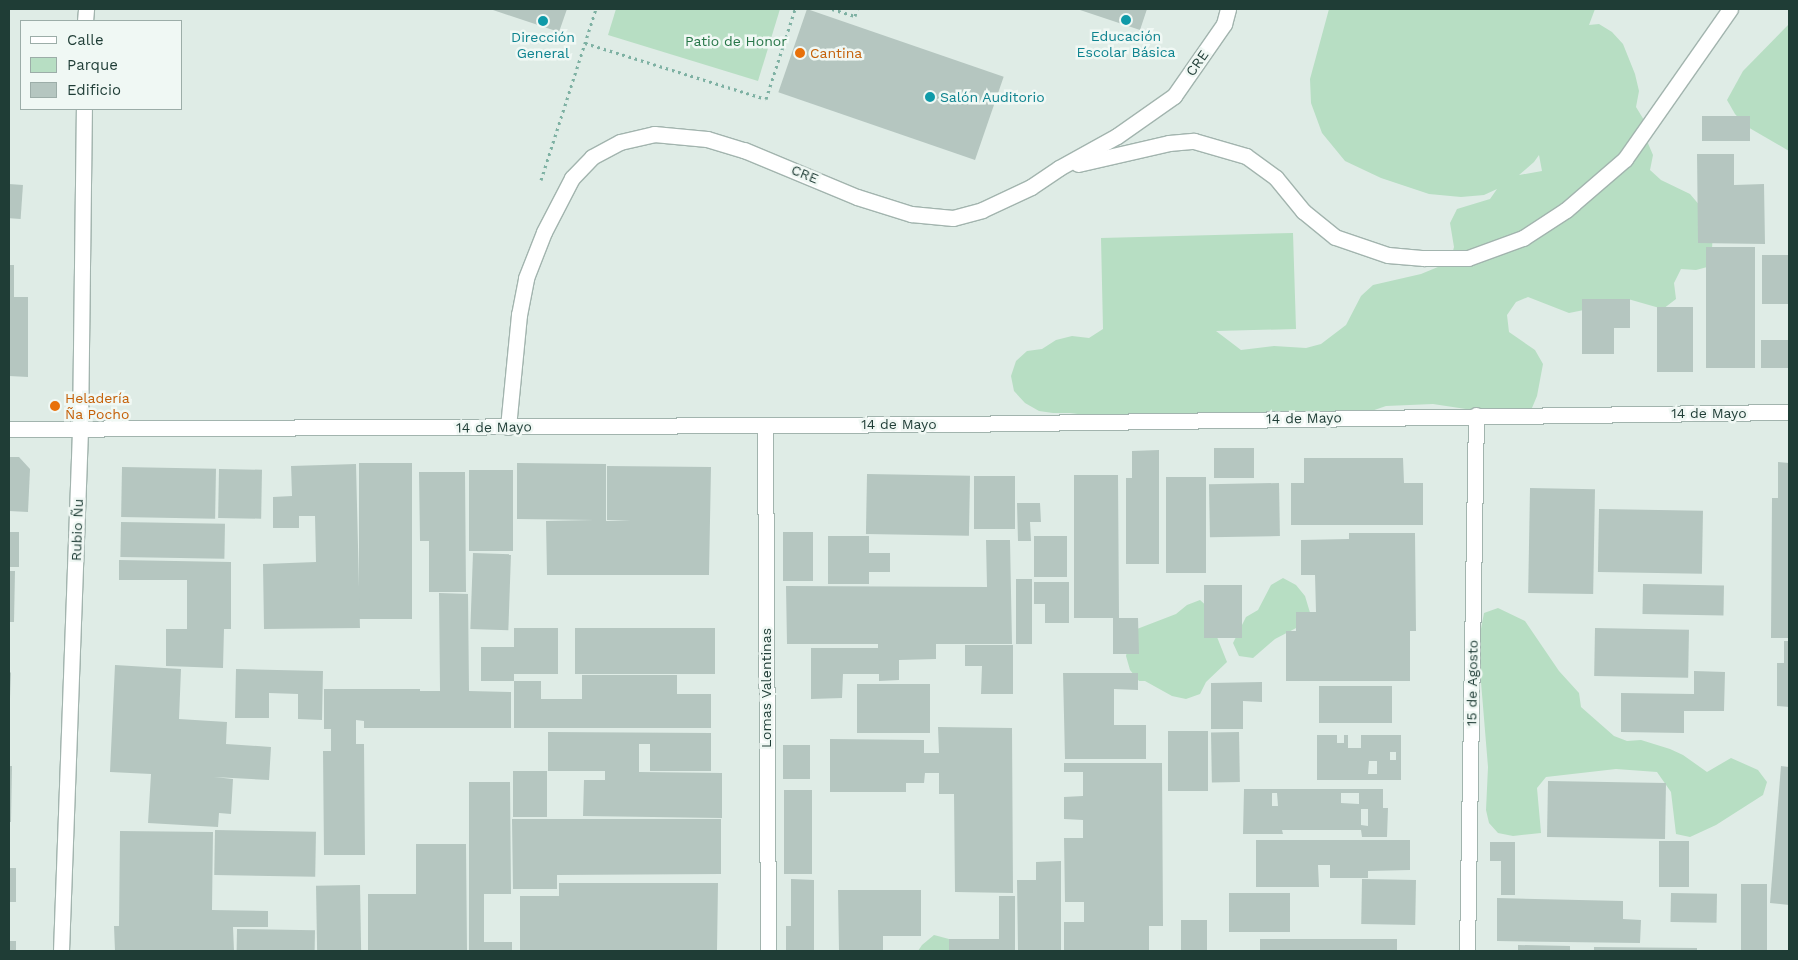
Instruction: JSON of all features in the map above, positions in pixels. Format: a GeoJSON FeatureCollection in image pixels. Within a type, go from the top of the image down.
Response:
{"type":"FeatureCollection","features":[{"type":"Feature","properties":{"kind":"street","name":"CRE"},"geometry":{"type":"LineString","coordinates":[[508,427],[519,315],[526,278],[534,256],[572,178],[592,157],[620,142],[654,134],[706,139],[744,150],[857,198],[911,214],[953,218],[982,210],[1032,187],[1059,168],[1117,136],[1174,96],[1224,24],[1228,9]]}},
{"type":"Feature","properties":{"kind":"street"},"geometry":{"type":"LineString","coordinates":[[1059,168],[1169,143],[1194,141],[1246,156],[1276,178],[1303,211],[1335,237],[1388,255],[1424,258],[1468,258],[1523,238],[1566,210],[1625,159],[1730,9]]}},
{"type":"Feature","properties":{"kind":"street","name":"Rubio Ñu"},"geometry":{"type":"LineString","coordinates":[[61,951],[80,430],[84,110]]}},
{"type":"Feature","properties":{"kind":"street","name":"14 de Mayo"},"geometry":{"type":"LineString","coordinates":[[9,430],[956,424],[1476,415],[1789,412]]}},
{"type":"Feature","properties":{"kind":"street","name":"15 de Agosto"},"geometry":{"type":"LineString","coordinates":[[1467,951],[1476,415]]}},
{"type":"Feature","properties":{"kind":"street","name":"Lomas Valentinas"},"geometry":{"type":"LineString","coordinates":[[765,424],[768,951]]}},
{"type":"Feature","properties":{"kind":"path"},"geometry":{"type":"LineString","coordinates":[[585,42],[766,99],[795,9]]}},
{"type":"Feature","properties":{"kind":"path"},"geometry":{"type":"LineString","coordinates":[[832,9],[855,16],[857,9]]}},
{"type":"Feature","properties":{"kind":"green space","name":"Patio de Honor"},"geometry":{"type":"Polygon","coordinates":[[[616,9],[780,9],[758,81],[608,35],[616,9]]]}},
{"type":"Feature","properties":{"kind":"green space"},"geometry":{"type":"Polygon","coordinates":[[[1329,9],[1595,9],[1589,25],[1599,24],[1612,32],[1623,44],[1635,74],[1639,91],[1636,107],[1647,125],[1647,141],[1653,155],[1650,170],[1661,180],[1690,194],[1701,207],[1714,215],[1711,266],[1696,270],[1681,269],[1674,283],[1676,299],[1663,309],[1628,299],[1614,299],[1599,307],[1569,313],[1528,297],[1516,302],[1507,315],[1509,332],[1535,350],[1543,364],[1537,396],[1529,415],[1479,411],[1433,404],[1386,406],[1357,416],[1212,412],[1132,421],[1039,411],[1025,403],[1014,391],[1011,376],[1016,361],[1027,351],[1042,349],[1056,340],[1072,336],[1089,338],[1103,329],[1101,238],[1293,233],[1296,329],[1216,331],[1241,350],[1274,346],[1306,348],[1321,344],[1346,325],[1361,296],[1373,285],[1421,274],[1450,262],[1454,247],[1450,223],[1457,209],[1490,199],[1497,189],[1484,195],[1461,197],[1429,194],[1381,178],[1345,161],[1322,133],[1311,103],[1310,79],[1329,9]],[[1539,155],[1519,175],[1542,171],[1539,155]]]}},
{"type":"Feature","properties":{"kind":"green space"},"geometry":{"type":"Polygon","coordinates":[[[1789,24],[1789,151],[1746,126],[1735,114],[1727,100],[1743,71],[1789,24]]]}},
{"type":"Feature","properties":{"kind":"green space"},"geometry":{"type":"Polygon","coordinates":[[[1283,578],[1296,585],[1305,596],[1311,616],[1300,626],[1275,639],[1253,658],[1239,656],[1233,643],[1246,617],[1258,610],[1271,585],[1283,578]]]}},
{"type":"Feature","properties":{"kind":"green space"},"geometry":{"type":"Polygon","coordinates":[[[1200,600],[1210,609],[1217,637],[1227,662],[1206,682],[1200,694],[1186,699],[1172,696],[1145,681],[1139,681],[1130,670],[1126,656],[1129,642],[1137,629],[1176,614],[1187,605],[1200,600]]]}},
{"type":"Feature","properties":{"kind":"green space"},"geometry":{"type":"Polygon","coordinates":[[[1498,608],[1525,621],[1559,671],[1579,693],[1581,707],[1614,736],[1627,741],[1641,740],[1670,749],[1683,755],[1707,772],[1731,758],[1758,770],[1767,782],[1763,795],[1716,825],[1690,837],[1676,834],[1671,792],[1657,772],[1616,769],[1546,777],[1537,788],[1541,833],[1513,836],[1498,833],[1489,823],[1486,810],[1488,767],[1481,682],[1476,655],[1484,613],[1498,608]]]}},
{"type":"Feature","properties":{"kind":"green space"},"geometry":{"type":"Polygon","coordinates":[[[934,935],[949,939],[958,951],[918,951],[934,935]]]}},
{"type":"Feature","properties":{"kind":"building","name":"Dirección General"},"geometry":{"type":"Polygon","coordinates":[[[490,9],[567,9],[559,32],[490,9]]]}},
{"type":"Feature","properties":{"kind":"building","name":"Salón Auditorio"},"geometry":{"type":"Polygon","coordinates":[[[807,9],[1004,77],[975,160],[778,92],[807,9]]]}},
{"type":"Feature","properties":{"kind":"building","name":"Educación Escolar Básica"},"geometry":{"type":"Polygon","coordinates":[[[1077,9],[1147,9],[1140,30],[1077,9]]]}},
{"type":"Feature","properties":{"kind":"building"},"geometry":{"type":"Polygon","coordinates":[[[1702,116],[1750,116],[1750,141],[1702,141],[1702,116]]]}},
{"type":"Feature","properties":{"kind":"building"},"geometry":{"type":"Polygon","coordinates":[[[1697,154],[1734,154],[1734,185],[1764,184],[1765,244],[1698,243],[1697,154]]]}},
{"type":"Feature","properties":{"kind":"building"},"geometry":{"type":"Polygon","coordinates":[[[9,184],[23,185],[21,219],[9,218],[9,184]]]}},
{"type":"Feature","properties":{"kind":"building"},"geometry":{"type":"Polygon","coordinates":[[[1706,247],[1755,247],[1755,368],[1706,368],[1706,247]]]}},
{"type":"Feature","properties":{"kind":"building"},"geometry":{"type":"Polygon","coordinates":[[[1762,255],[1789,255],[1789,304],[1762,304],[1762,255]]]}},
{"type":"Feature","properties":{"kind":"building"},"geometry":{"type":"Polygon","coordinates":[[[9,265],[14,265],[14,297],[28,297],[28,377],[9,376],[9,265]]]}},
{"type":"Feature","properties":{"kind":"building"},"geometry":{"type":"Polygon","coordinates":[[[1582,299],[1630,299],[1630,328],[1614,328],[1614,354],[1582,354],[1582,299]]]}},
{"type":"Feature","properties":{"kind":"building"},"geometry":{"type":"Polygon","coordinates":[[[1657,307],[1693,307],[1693,372],[1657,372],[1657,307]]]}},
{"type":"Feature","properties":{"kind":"building"},"geometry":{"type":"Polygon","coordinates":[[[1761,340],[1789,340],[1789,368],[1761,368],[1761,340]]]}},
{"type":"Feature","properties":{"kind":"building"},"geometry":{"type":"Polygon","coordinates":[[[1214,448],[1254,448],[1254,478],[1214,478],[1214,448]]]}},
{"type":"Feature","properties":{"kind":"building"},"geometry":{"type":"Polygon","coordinates":[[[1159,450],[1159,564],[1126,564],[1126,478],[1132,478],[1132,451],[1159,450]]]}},
{"type":"Feature","properties":{"kind":"building"},"geometry":{"type":"Polygon","coordinates":[[[9,457],[19,457],[30,469],[28,512],[9,511],[9,457]]]}},
{"type":"Feature","properties":{"kind":"building"},"geometry":{"type":"Polygon","coordinates":[[[1304,458],[1403,458],[1404,483],[1423,483],[1423,525],[1291,525],[1291,483],[1304,483],[1304,458]]]}},
{"type":"Feature","properties":{"kind":"building"},"geometry":{"type":"Polygon","coordinates":[[[1778,462],[1789,463],[1789,638],[1771,638],[1772,498],[1778,498],[1778,462]]]}},
{"type":"Feature","properties":{"kind":"building"},"geometry":{"type":"Polygon","coordinates":[[[359,463],[412,463],[412,619],[359,619],[359,463]]]}},
{"type":"Feature","properties":{"kind":"building"},"geometry":{"type":"Polygon","coordinates":[[[517,463],[606,464],[606,521],[631,521],[607,520],[607,466],[711,467],[709,575],[547,575],[546,521],[594,520],[517,519],[517,463]]]}},
{"type":"Feature","properties":{"kind":"building"},"geometry":{"type":"Polygon","coordinates":[[[356,464],[360,628],[264,629],[263,564],[316,562],[315,516],[299,516],[299,528],[273,528],[273,497],[292,496],[291,466],[356,464]]]}},
{"type":"Feature","properties":{"kind":"building"},"geometry":{"type":"Polygon","coordinates":[[[122,467],[216,469],[215,519],[121,517],[122,467]]]}},
{"type":"Feature","properties":{"kind":"building"},"geometry":{"type":"Polygon","coordinates":[[[219,469],[262,470],[261,519],[218,518],[219,469]]]}},
{"type":"Feature","properties":{"kind":"building"},"geometry":{"type":"Polygon","coordinates":[[[469,470],[513,470],[513,551],[469,551],[469,470]]]}},
{"type":"Feature","properties":{"kind":"building"},"geometry":{"type":"Polygon","coordinates":[[[419,472],[465,472],[466,592],[429,592],[429,541],[420,541],[419,472]]]}},
{"type":"Feature","properties":{"kind":"building"},"geometry":{"type":"Polygon","coordinates":[[[867,474],[970,476],[969,536],[866,534],[867,474]]]}},
{"type":"Feature","properties":{"kind":"building"},"geometry":{"type":"Polygon","coordinates":[[[1074,475],[1118,475],[1119,618],[1138,618],[1139,654],[1113,654],[1113,618],[1074,618],[1074,475]]]}},
{"type":"Feature","properties":{"kind":"building"},"geometry":{"type":"Polygon","coordinates":[[[974,476],[1015,476],[1015,529],[974,529],[974,476]]]}},
{"type":"Feature","properties":{"kind":"building"},"geometry":{"type":"Polygon","coordinates":[[[1166,477],[1206,477],[1206,573],[1166,573],[1166,477]]]}},
{"type":"Feature","properties":{"kind":"building"},"geometry":{"type":"Polygon","coordinates":[[[1279,483],[1280,536],[1210,537],[1209,484],[1279,483]]]}},
{"type":"Feature","properties":{"kind":"building"},"geometry":{"type":"Polygon","coordinates":[[[1530,488],[1595,489],[1593,594],[1528,593],[1530,488]]]}},
{"type":"Feature","properties":{"kind":"building"},"geometry":{"type":"Polygon","coordinates":[[[1017,503],[1040,503],[1041,522],[1030,522],[1031,541],[1018,541],[1017,503]]]}},
{"type":"Feature","properties":{"kind":"building"},"geometry":{"type":"Polygon","coordinates":[[[1599,509],[1703,511],[1702,574],[1598,572],[1599,509]]]}},
{"type":"Feature","properties":{"kind":"building"},"geometry":{"type":"Polygon","coordinates":[[[121,522],[225,524],[224,559],[120,557],[121,522]]]}},
{"type":"Feature","properties":{"kind":"building"},"geometry":{"type":"Polygon","coordinates":[[[9,532],[19,532],[19,567],[9,567],[9,532]]]}},
{"type":"Feature","properties":{"kind":"building"},"geometry":{"type":"Polygon","coordinates":[[[783,532],[813,532],[813,581],[783,581],[783,532]]]}},
{"type":"Feature","properties":{"kind":"building"},"geometry":{"type":"Polygon","coordinates":[[[1349,533],[1415,533],[1416,631],[1410,631],[1410,681],[1286,681],[1286,631],[1296,631],[1296,612],[1316,612],[1315,575],[1301,575],[1301,540],[1349,539],[1349,533]]]}},
{"type":"Feature","properties":{"kind":"building"},"geometry":{"type":"Polygon","coordinates":[[[828,536],[869,536],[869,553],[890,553],[890,572],[869,572],[869,584],[828,584],[828,536]]]}},
{"type":"Feature","properties":{"kind":"building"},"geometry":{"type":"Polygon","coordinates":[[[1034,536],[1067,536],[1067,577],[1034,577],[1034,536]]]}},
{"type":"Feature","properties":{"kind":"building"},"geometry":{"type":"Polygon","coordinates":[[[986,540],[1010,540],[1012,644],[936,644],[936,659],[899,660],[899,680],[879,681],[879,674],[843,674],[842,698],[811,699],[811,648],[878,648],[878,644],[787,644],[786,586],[987,587],[986,540]]]}},
{"type":"Feature","properties":{"kind":"building"},"geometry":{"type":"Polygon","coordinates":[[[473,553],[511,554],[508,630],[470,629],[473,553]]]}},
{"type":"Feature","properties":{"kind":"building"},"geometry":{"type":"Polygon","coordinates":[[[119,560],[231,562],[231,629],[224,629],[223,668],[166,666],[166,629],[187,629],[187,580],[119,580],[119,560]]]}},
{"type":"Feature","properties":{"kind":"building"},"geometry":{"type":"Polygon","coordinates":[[[9,571],[15,571],[14,622],[9,622],[9,571]]]}},
{"type":"Feature","properties":{"kind":"building"},"geometry":{"type":"Polygon","coordinates":[[[1016,579],[1032,579],[1032,644],[1016,644],[1016,579]]]}},
{"type":"Feature","properties":{"kind":"building"},"geometry":{"type":"Polygon","coordinates":[[[1034,582],[1069,582],[1069,623],[1045,623],[1045,604],[1034,604],[1034,582]]]}},
{"type":"Feature","properties":{"kind":"building"},"geometry":{"type":"Polygon","coordinates":[[[1643,584],[1724,585],[1723,615],[1642,614],[1643,584]]]}},
{"type":"Feature","properties":{"kind":"building"},"geometry":{"type":"Polygon","coordinates":[[[1204,585],[1242,585],[1242,638],[1204,638],[1204,585]]]}},
{"type":"Feature","properties":{"kind":"building"},"geometry":{"type":"Polygon","coordinates":[[[439,593],[468,594],[469,691],[511,692],[511,728],[364,728],[364,721],[356,720],[356,744],[364,744],[365,855],[324,855],[323,751],[331,751],[331,729],[324,729],[324,689],[420,689],[420,691],[440,691],[439,593]]]}},
{"type":"Feature","properties":{"kind":"building"},"geometry":{"type":"Polygon","coordinates":[[[514,628],[558,628],[558,674],[514,674],[514,681],[481,681],[481,647],[514,647],[514,628]]]}},
{"type":"Feature","properties":{"kind":"building"},"geometry":{"type":"Polygon","coordinates":[[[575,628],[715,628],[715,674],[575,674],[575,628]]]}},
{"type":"Feature","properties":{"kind":"building"},"geometry":{"type":"Polygon","coordinates":[[[1595,628],[1689,630],[1688,678],[1594,676],[1595,628]]]}},
{"type":"Feature","properties":{"kind":"building"},"geometry":{"type":"Polygon","coordinates":[[[1784,641],[1789,641],[1789,707],[1777,706],[1777,663],[1784,663],[1784,641]]]}},
{"type":"Feature","properties":{"kind":"building"},"geometry":{"type":"Polygon","coordinates":[[[965,645],[1013,645],[1013,694],[981,694],[982,666],[965,666],[965,645]]]}},
{"type":"Feature","properties":{"kind":"building"},"geometry":{"type":"Polygon","coordinates":[[[115,665],[181,669],[179,719],[227,722],[226,744],[271,747],[269,780],[214,777],[233,779],[231,814],[219,813],[218,827],[148,823],[151,774],[110,772],[115,665]]]}},
{"type":"Feature","properties":{"kind":"building"},"geometry":{"type":"Polygon","coordinates":[[[236,669],[323,671],[322,720],[298,719],[298,694],[269,693],[269,718],[235,718],[236,669]]]}},
{"type":"Feature","properties":{"kind":"building"},"geometry":{"type":"Polygon","coordinates":[[[9,671],[11,673],[10,698],[9,698],[9,671]]]}},
{"type":"Feature","properties":{"kind":"building"},"geometry":{"type":"Polygon","coordinates":[[[1694,671],[1725,672],[1724,711],[1684,711],[1684,733],[1621,732],[1621,693],[1694,694],[1694,671]]]}},
{"type":"Feature","properties":{"kind":"building"},"geometry":{"type":"Polygon","coordinates":[[[1063,673],[1138,673],[1138,690],[1114,689],[1114,725],[1146,725],[1146,759],[1065,759],[1063,673]]]}},
{"type":"Feature","properties":{"kind":"building"},"geometry":{"type":"Polygon","coordinates":[[[582,675],[677,675],[677,694],[711,694],[711,728],[514,728],[514,681],[541,681],[541,699],[582,699],[582,675]]]}},
{"type":"Feature","properties":{"kind":"building"},"geometry":{"type":"Polygon","coordinates":[[[1262,682],[1262,702],[1243,701],[1243,729],[1211,729],[1211,683],[1262,682]]]}},
{"type":"Feature","properties":{"kind":"building"},"geometry":{"type":"Polygon","coordinates":[[[857,684],[930,684],[930,733],[857,733],[857,684]]]}},
{"type":"Feature","properties":{"kind":"building"},"geometry":{"type":"Polygon","coordinates":[[[1319,686],[1392,686],[1392,723],[1319,723],[1319,686]]]}},
{"type":"Feature","properties":{"kind":"building"},"geometry":{"type":"Polygon","coordinates":[[[938,727],[1012,728],[1013,893],[955,892],[954,794],[939,794],[939,773],[925,773],[924,783],[906,783],[906,792],[830,792],[830,739],[924,740],[924,753],[939,753],[938,727]]]}},
{"type":"Feature","properties":{"kind":"building"},"geometry":{"type":"Polygon","coordinates":[[[1168,731],[1208,731],[1208,791],[1168,791],[1168,731]]]}},
{"type":"Feature","properties":{"kind":"building"},"geometry":{"type":"Polygon","coordinates":[[[548,732],[711,733],[711,771],[650,771],[650,744],[639,744],[639,772],[722,773],[722,818],[583,816],[584,780],[605,780],[605,771],[548,771],[548,732]]]}},
{"type":"Feature","properties":{"kind":"building"},"geometry":{"type":"Polygon","coordinates":[[[1211,732],[1239,732],[1240,782],[1212,782],[1211,732]]]}},
{"type":"Feature","properties":{"kind":"building"},"geometry":{"type":"Polygon","coordinates":[[[1317,735],[1337,735],[1337,743],[1344,743],[1344,735],[1348,735],[1348,748],[1361,748],[1361,735],[1401,735],[1401,780],[1317,780],[1317,735]],[[1390,752],[1390,760],[1396,760],[1396,752],[1390,752]],[[1369,761],[1368,774],[1377,774],[1377,761],[1369,761]]]}},
{"type":"Feature","properties":{"kind":"building"},"geometry":{"type":"Polygon","coordinates":[[[783,745],[810,745],[810,779],[783,779],[783,745]]]}},
{"type":"Feature","properties":{"kind":"building"},"geometry":{"type":"Polygon","coordinates":[[[1064,763],[1162,763],[1163,926],[1149,926],[1149,951],[1064,951],[1064,922],[1084,922],[1084,902],[1065,902],[1064,838],[1083,838],[1083,820],[1064,819],[1064,797],[1083,796],[1083,772],[1064,772],[1064,763]]]}},
{"type":"Feature","properties":{"kind":"building"},"geometry":{"type":"Polygon","coordinates":[[[9,766],[12,766],[11,822],[9,822],[9,766]]]}},
{"type":"Feature","properties":{"kind":"building"},"geometry":{"type":"Polygon","coordinates":[[[1781,766],[1789,767],[1789,905],[1770,903],[1781,766]]]}},
{"type":"Feature","properties":{"kind":"building"},"geometry":{"type":"Polygon","coordinates":[[[513,771],[547,771],[547,817],[513,817],[513,771]]]}},
{"type":"Feature","properties":{"kind":"building"},"geometry":{"type":"Polygon","coordinates":[[[1548,781],[1666,783],[1665,839],[1547,837],[1548,781]]]}},
{"type":"Feature","properties":{"kind":"building"},"geometry":{"type":"Polygon","coordinates":[[[469,782],[510,782],[511,894],[484,894],[484,942],[512,942],[512,951],[469,951],[469,782]]]}},
{"type":"Feature","properties":{"kind":"building"},"geometry":{"type":"Polygon","coordinates":[[[1244,789],[1383,789],[1383,808],[1388,808],[1387,837],[1362,837],[1361,830],[1282,830],[1283,834],[1243,834],[1244,789]],[[1272,793],[1272,806],[1278,806],[1277,793],[1272,793]],[[1341,793],[1341,803],[1359,804],[1359,793],[1341,793]],[[1361,809],[1361,825],[1368,826],[1368,809],[1361,809]]]}},
{"type":"Feature","properties":{"kind":"building"},"geometry":{"type":"Polygon","coordinates":[[[784,790],[812,790],[812,874],[784,874],[784,790]]]}},
{"type":"Feature","properties":{"kind":"building"},"geometry":{"type":"Polygon","coordinates":[[[512,819],[721,819],[721,874],[557,875],[557,889],[513,889],[512,819]]]}},
{"type":"Feature","properties":{"kind":"building"},"geometry":{"type":"Polygon","coordinates":[[[215,830],[316,832],[315,877],[214,875],[215,830]]]}},
{"type":"Feature","properties":{"kind":"building"},"geometry":{"type":"Polygon","coordinates":[[[120,831],[213,832],[212,910],[268,911],[268,927],[233,927],[234,951],[115,951],[114,926],[119,926],[120,831]]]}},
{"type":"Feature","properties":{"kind":"building"},"geometry":{"type":"Polygon","coordinates":[[[1256,840],[1410,840],[1410,870],[1368,871],[1368,878],[1330,878],[1330,865],[1318,865],[1319,887],[1256,887],[1256,840]]]}},
{"type":"Feature","properties":{"kind":"building"},"geometry":{"type":"Polygon","coordinates":[[[1659,841],[1689,841],[1689,887],[1659,887],[1659,841]]]}},
{"type":"Feature","properties":{"kind":"building"},"geometry":{"type":"Polygon","coordinates":[[[1490,842],[1515,842],[1515,895],[1501,895],[1501,861],[1490,861],[1490,842]]]}},
{"type":"Feature","properties":{"kind":"building"},"geometry":{"type":"Polygon","coordinates":[[[416,844],[466,844],[467,951],[368,951],[368,894],[416,894],[416,844]]]}},
{"type":"Feature","properties":{"kind":"building"},"geometry":{"type":"Polygon","coordinates":[[[1061,861],[1061,951],[1018,951],[1017,880],[1036,880],[1036,862],[1061,861]]]}},
{"type":"Feature","properties":{"kind":"building"},"geometry":{"type":"Polygon","coordinates":[[[9,868],[16,868],[16,902],[9,902],[9,868]]]}},
{"type":"Feature","properties":{"kind":"building"},"geometry":{"type":"Polygon","coordinates":[[[791,879],[814,880],[814,951],[786,951],[786,926],[791,926],[791,879]]]}},
{"type":"Feature","properties":{"kind":"building"},"geometry":{"type":"Polygon","coordinates":[[[1362,879],[1416,880],[1415,925],[1361,924],[1362,879]]]}},
{"type":"Feature","properties":{"kind":"building"},"geometry":{"type":"Polygon","coordinates":[[[559,883],[718,883],[717,951],[520,951],[520,896],[559,896],[559,883]]]}},
{"type":"Feature","properties":{"kind":"building"},"geometry":{"type":"Polygon","coordinates":[[[1741,884],[1767,884],[1767,951],[1741,951],[1741,884]]]}},
{"type":"Feature","properties":{"kind":"building"},"geometry":{"type":"Polygon","coordinates":[[[360,885],[361,951],[317,951],[316,886],[360,885]]]}},
{"type":"Feature","properties":{"kind":"building"},"geometry":{"type":"Polygon","coordinates":[[[838,890],[921,890],[921,936],[883,936],[883,951],[839,951],[838,890]]]}},
{"type":"Feature","properties":{"kind":"building"},"geometry":{"type":"Polygon","coordinates":[[[1229,893],[1290,893],[1290,932],[1229,932],[1229,893]]]}},
{"type":"Feature","properties":{"kind":"building"},"geometry":{"type":"Polygon","coordinates":[[[1671,893],[1717,894],[1716,923],[1670,922],[1671,893]]]}},
{"type":"Feature","properties":{"kind":"building"},"geometry":{"type":"Polygon","coordinates":[[[999,896],[1015,896],[1015,951],[949,951],[949,939],[999,939],[999,896]]]}},
{"type":"Feature","properties":{"kind":"building"},"geometry":{"type":"Polygon","coordinates":[[[1497,898],[1623,901],[1623,919],[1641,920],[1640,943],[1497,941],[1497,898]]]}},
{"type":"Feature","properties":{"kind":"building"},"geometry":{"type":"Polygon","coordinates":[[[1181,920],[1207,920],[1207,951],[1181,951],[1181,920]]]}},
{"type":"Feature","properties":{"kind":"building"},"geometry":{"type":"Polygon","coordinates":[[[237,929],[315,930],[315,951],[237,951],[237,929]]]}},
{"type":"Feature","properties":{"kind":"building"},"geometry":{"type":"Polygon","coordinates":[[[1260,939],[1397,939],[1397,951],[1260,951],[1260,939]]]}},
{"type":"Feature","properties":{"kind":"building"},"geometry":{"type":"Polygon","coordinates":[[[9,941],[16,941],[16,951],[9,951],[9,941]]]}},
{"type":"Feature","properties":{"kind":"building"},"geometry":{"type":"Polygon","coordinates":[[[1518,945],[1570,946],[1570,951],[1518,951],[1518,945]]]}},
{"type":"Feature","properties":{"kind":"building"},"geometry":{"type":"Polygon","coordinates":[[[1594,947],[1697,948],[1697,951],[1594,951],[1594,947]]]}},
{"type":"Feature","properties":{"kind":"place","name":"Educación Escolar Básica"},"geometry":{"type":"Point","coordinates":[1126,20]}},
{"type":"Feature","properties":{"kind":"place","name":"Dirección General"},"geometry":{"type":"Point","coordinates":[543,21]}},
{"type":"Feature","properties":{"kind":"place","name":"Cantina"},"geometry":{"type":"Point","coordinates":[800,53]}},
{"type":"Feature","properties":{"kind":"place","name":"Salón Auditorio"},"geometry":{"type":"Point","coordinates":[930,97]}},
{"type":"Feature","properties":{"kind":"place","name":"Heladería Ña Pocho"},"geometry":{"type":"Point","coordinates":[55,406]}}]}
